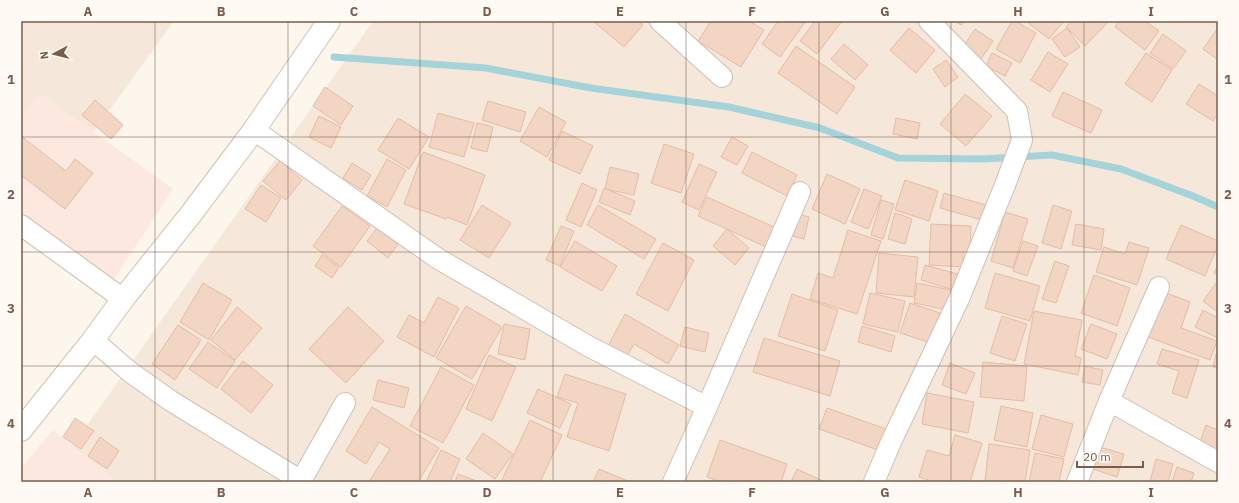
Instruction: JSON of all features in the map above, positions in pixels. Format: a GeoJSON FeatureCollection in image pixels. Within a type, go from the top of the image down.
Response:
{"type":"FeatureCollection","features":[{"type":"Feature","properties":{"kind":"main road"},"geometry":{"type":"LineString","coordinates":[[21,430],[94,340],[123,299],[191,214],[254,130],[329,21]]}},
{"type":"Feature","properties":{"kind":"street"},"geometry":{"type":"LineString","coordinates":[[660,21],[722,77]]}},
{"type":"Feature","properties":{"kind":"street"},"geometry":{"type":"LineString","coordinates":[[874,482],[891,442],[959,299],[1022,140],[1018,111],[929,21]]}},
{"type":"Feature","properties":{"kind":"street"},"geometry":{"type":"LineString","coordinates":[[254,130],[437,258],[588,346],[707,407]]}},
{"type":"Feature","properties":{"kind":"street"},"geometry":{"type":"LineString","coordinates":[[673,482],[800,192]]}},
{"type":"Feature","properties":{"kind":"street"},"geometry":{"type":"LineString","coordinates":[[21,225],[123,299]]}},
{"type":"Feature","properties":{"kind":"street"},"geometry":{"type":"LineString","coordinates":[[1077,482],[1109,401],[1159,287]]}},
{"type":"Feature","properties":{"kind":"street"},"geometry":{"type":"LineString","coordinates":[[94,340],[130,372],[172,401],[302,481],[344,403]]}},
{"type":"Feature","properties":{"kind":"street"},"geometry":{"type":"LineString","coordinates":[[1109,401],[1218,462]]}},
{"type":"Feature","properties":{"kind":"shaded area"},"geometry":{"type":"Polygon","coordinates":[[[21,21],[174,21],[21,233],[21,21]]]}},
{"type":"Feature","properties":{"kind":"shaded area"},"geometry":{"type":"Polygon","coordinates":[[[373,21],[1218,21],[1218,482],[47,482],[373,21]]]}},
{"type":"Feature","properties":{"kind":"shaded area"},"geometry":{"type":"Polygon","coordinates":[[[40,93],[173,189],[103,296],[21,236],[21,117],[40,93]]]}},
{"type":"Feature","properties":{"kind":"shaded area"},"geometry":{"type":"Polygon","coordinates":[[[53,430],[118,482],[21,482],[21,468],[53,430]]]}},
{"type":"Feature","properties":{"kind":"building"},"geometry":{"type":"Polygon","coordinates":[[[593,21],[638,21],[643,25],[624,47],[593,21]]]}},
{"type":"Feature","properties":{"kind":"building"},"geometry":{"type":"Polygon","coordinates":[[[711,21],[749,21],[764,30],[741,67],[698,41],[711,21]]]}},
{"type":"Feature","properties":{"kind":"building"},"geometry":{"type":"Polygon","coordinates":[[[778,21],[806,21],[780,57],[762,44],[778,21]]]}},
{"type":"Feature","properties":{"kind":"building"},"geometry":{"type":"Polygon","coordinates":[[[815,21],[842,21],[817,54],[800,41],[815,21]]]}},
{"type":"Feature","properties":{"kind":"building"},"geometry":{"type":"Polygon","coordinates":[[[955,21],[964,21],[961,25],[955,21]]]}},
{"type":"Feature","properties":{"kind":"building"},"geometry":{"type":"Polygon","coordinates":[[[1012,21],[1015,21],[1036,33],[1020,63],[996,49],[1012,21]]]}},
{"type":"Feature","properties":{"kind":"building"},"geometry":{"type":"Polygon","coordinates":[[[1026,21],[1064,21],[1049,39],[1026,21]]]}},
{"type":"Feature","properties":{"kind":"building"},"geometry":{"type":"Polygon","coordinates":[[[1072,21],[1109,21],[1085,46],[1066,27],[1072,21]]]}},
{"type":"Feature","properties":{"kind":"building"},"geometry":{"type":"Polygon","coordinates":[[[1119,21],[1145,21],[1159,31],[1145,50],[1115,27],[1119,21]]]}},
{"type":"Feature","properties":{"kind":"building"},"geometry":{"type":"Polygon","coordinates":[[[909,28],[935,50],[916,73],[890,50],[909,28]]]}},
{"type":"Feature","properties":{"kind":"building"},"geometry":{"type":"Polygon","coordinates":[[[1067,28],[1080,47],[1065,57],[1052,39],[1067,28]]]}},
{"type":"Feature","properties":{"kind":"building"},"geometry":{"type":"Polygon","coordinates":[[[1218,28],[1218,60],[1203,49],[1218,28]]]}},
{"type":"Feature","properties":{"kind":"building"},"geometry":{"type":"Polygon","coordinates":[[[975,29],[993,41],[981,59],[963,47],[975,29]]]}},
{"type":"Feature","properties":{"kind":"building"},"geometry":{"type":"Polygon","coordinates":[[[1163,34],[1186,51],[1173,69],[1150,53],[1163,34]]]}},
{"type":"Feature","properties":{"kind":"building"},"geometry":{"type":"Polygon","coordinates":[[[844,44],[868,65],[855,80],[831,59],[844,44]]]}},
{"type":"Feature","properties":{"kind":"building"},"geometry":{"type":"Polygon","coordinates":[[[796,46],[855,87],[837,114],[778,73],[796,46]]]}},
{"type":"Feature","properties":{"kind":"building"},"geometry":{"type":"Polygon","coordinates":[[[1048,52],[1068,64],[1050,92],[1031,80],[1048,52]]]}},
{"type":"Feature","properties":{"kind":"building"},"geometry":{"type":"Polygon","coordinates":[[[992,53],[1012,63],[1005,76],[986,66],[992,53]]]}},
{"type":"Feature","properties":{"kind":"building"},"geometry":{"type":"Polygon","coordinates":[[[1146,53],[1172,70],[1152,102],[1125,84],[1146,53]]]}},
{"type":"Feature","properties":{"kind":"building"},"geometry":{"type":"Polygon","coordinates":[[[946,60],[958,77],[945,87],[933,69],[946,60]]]}},
{"type":"Feature","properties":{"kind":"building"},"geometry":{"type":"Polygon","coordinates":[[[1199,84],[1218,96],[1218,113],[1213,121],[1186,104],[1199,84]]]}},
{"type":"Feature","properties":{"kind":"building"},"geometry":{"type":"Polygon","coordinates":[[[325,87],[353,106],[341,125],[313,106],[325,87]]]}},
{"type":"Feature","properties":{"kind":"building"},"geometry":{"type":"Polygon","coordinates":[[[1063,92],[1102,110],[1091,133],[1052,116],[1063,92]]]}},
{"type":"Feature","properties":{"kind":"building"},"geometry":{"type":"Polygon","coordinates":[[[965,94],[992,116],[966,146],[940,124],[965,94]]]}},
{"type":"Feature","properties":{"kind":"building"},"geometry":{"type":"Polygon","coordinates":[[[95,100],[123,125],[111,139],[82,115],[95,100]]]}},
{"type":"Feature","properties":{"kind":"building"},"geometry":{"type":"Polygon","coordinates":[[[488,101],[526,112],[520,132],[482,120],[488,101]]]}},
{"type":"Feature","properties":{"kind":"building"},"geometry":{"type":"Polygon","coordinates":[[[539,107],[566,122],[547,157],[520,141],[539,107]]]}},
{"type":"Feature","properties":{"kind":"building"},"geometry":{"type":"Polygon","coordinates":[[[438,113],[474,123],[464,157],[429,147],[438,113]]]}},
{"type":"Feature","properties":{"kind":"building"},"geometry":{"type":"Polygon","coordinates":[[[319,116],[341,127],[331,148],[309,137],[319,116]]]}},
{"type":"Feature","properties":{"kind":"building"},"geometry":{"type":"Polygon","coordinates":[[[398,118],[429,137],[409,169],[378,150],[398,118]]]}},
{"type":"Feature","properties":{"kind":"building"},"geometry":{"type":"Polygon","coordinates":[[[896,118],[920,123],[917,139],[893,134],[896,118]]]}},
{"type":"Feature","properties":{"kind":"building"},"geometry":{"type":"Polygon","coordinates":[[[477,123],[493,127],[487,152],[471,148],[477,123]]]}},
{"type":"Feature","properties":{"kind":"building"},"geometry":{"type":"Polygon","coordinates":[[[562,131],[593,146],[580,174],[549,160],[562,131]]]}},
{"type":"Feature","properties":{"kind":"building"},"geometry":{"type":"Polygon","coordinates":[[[21,136],[66,171],[75,159],[93,173],[65,209],[21,175],[21,136]]]}},
{"type":"Feature","properties":{"kind":"building"},"geometry":{"type":"Polygon","coordinates":[[[732,137],[748,146],[737,165],[721,157],[732,137]]]}},
{"type":"Feature","properties":{"kind":"building"},"geometry":{"type":"Polygon","coordinates":[[[664,144],[694,154],[681,193],[651,183],[664,144]]]}},
{"type":"Feature","properties":{"kind":"building"},"geometry":{"type":"Polygon","coordinates":[[[423,152],[485,175],[467,225],[447,217],[446,219],[404,204],[423,152]]]}},
{"type":"Feature","properties":{"kind":"building"},"geometry":{"type":"Polygon","coordinates":[[[752,152],[797,175],[787,196],[742,173],[752,152]]]}},
{"type":"Feature","properties":{"kind":"building"},"geometry":{"type":"Polygon","coordinates":[[[387,159],[406,170],[387,207],[367,196],[387,159]]]}},
{"type":"Feature","properties":{"kind":"building"},"geometry":{"type":"Polygon","coordinates":[[[280,161],[302,180],[286,200],[263,181],[280,161]]]}},
{"type":"Feature","properties":{"kind":"building"},"geometry":{"type":"Polygon","coordinates":[[[352,163],[371,175],[362,190],[343,178],[352,163]]]}},
{"type":"Feature","properties":{"kind":"building"},"geometry":{"type":"Polygon","coordinates":[[[699,164],[717,172],[699,210],[682,202],[699,164]]]}},
{"type":"Feature","properties":{"kind":"building"},"geometry":{"type":"Polygon","coordinates":[[[610,167],[639,174],[634,195],[605,189],[610,167]]]}},
{"type":"Feature","properties":{"kind":"building"},"geometry":{"type":"Polygon","coordinates":[[[827,174],[860,189],[845,224],[812,209],[827,174]]]}},
{"type":"Feature","properties":{"kind":"building"},"geometry":{"type":"Polygon","coordinates":[[[905,180],[938,191],[929,221],[895,210],[905,180]]]}},
{"type":"Feature","properties":{"kind":"building"},"geometry":{"type":"Polygon","coordinates":[[[582,183],[597,190],[581,227],[566,220],[582,183]]]}},
{"type":"Feature","properties":{"kind":"building"},"geometry":{"type":"Polygon","coordinates":[[[261,185],[281,198],[266,222],[245,209],[261,185]]]}},
{"type":"Feature","properties":{"kind":"building"},"geometry":{"type":"Polygon","coordinates":[[[604,188],[635,201],[630,215],[599,202],[604,188]]]}},
{"type":"Feature","properties":{"kind":"building"},"geometry":{"type":"Polygon","coordinates":[[[864,189],[882,196],[868,229],[851,222],[864,189]]]}},
{"type":"Feature","properties":{"kind":"building"},"geometry":{"type":"Polygon","coordinates":[[[944,193],[986,205],[982,220],[940,208],[944,193]]]}},
{"type":"Feature","properties":{"kind":"building"},"geometry":{"type":"Polygon","coordinates":[[[707,197],[774,227],[766,247],[698,216],[707,197]]]}},
{"type":"Feature","properties":{"kind":"building"},"geometry":{"type":"Polygon","coordinates":[[[881,200],[894,204],[883,239],[871,235],[881,200]]]}},
{"type":"Feature","properties":{"kind":"building"},"geometry":{"type":"Polygon","coordinates":[[[482,205],[511,223],[489,258],[460,240],[482,205]]]}},
{"type":"Feature","properties":{"kind":"building"},"geometry":{"type":"Polygon","coordinates":[[[598,205],[656,239],[644,259],[587,225],[598,205]]]}},
{"type":"Feature","properties":{"kind":"building"},"geometry":{"type":"Polygon","coordinates":[[[1053,205],[1072,211],[1061,249],[1042,243],[1053,205]]]}},
{"type":"Feature","properties":{"kind":"building"},"geometry":{"type":"Polygon","coordinates":[[[342,206],[370,226],[341,267],[313,246],[342,206]]]}},
{"type":"Feature","properties":{"kind":"building"},"geometry":{"type":"Polygon","coordinates":[[[791,212],[809,217],[804,239],[785,234],[791,212]]]}},
{"type":"Feature","properties":{"kind":"building"},"geometry":{"type":"Polygon","coordinates":[[[1005,212],[1028,219],[1013,268],[991,261],[1005,212]]]}},
{"type":"Feature","properties":{"kind":"building"},"geometry":{"type":"Polygon","coordinates":[[[895,213],[912,219],[905,244],[888,239],[895,213]]]}},
{"type":"Feature","properties":{"kind":"building"},"geometry":{"type":"Polygon","coordinates":[[[931,224],[971,226],[970,252],[963,252],[963,267],[929,265],[931,224]]]}},
{"type":"Feature","properties":{"kind":"building"},"geometry":{"type":"Polygon","coordinates":[[[1076,224],[1104,229],[1101,250],[1072,245],[1076,224]]]}},
{"type":"Feature","properties":{"kind":"building"},"geometry":{"type":"Polygon","coordinates":[[[1181,225],[1218,241],[1218,245],[1205,276],[1166,259],[1181,225]]]}},
{"type":"Feature","properties":{"kind":"building"},"geometry":{"type":"Polygon","coordinates":[[[561,226],[574,231],[560,266],[546,260],[561,226]]]}},
{"type":"Feature","properties":{"kind":"building"},"geometry":{"type":"Polygon","coordinates":[[[377,228],[398,244],[388,258],[367,241],[377,228]]]}},
{"type":"Feature","properties":{"kind":"building"},"geometry":{"type":"Polygon","coordinates":[[[727,229],[749,248],[735,265],[713,246],[727,229]]]}},
{"type":"Feature","properties":{"kind":"building"},"geometry":{"type":"Polygon","coordinates":[[[848,230],[881,241],[857,314],[810,299],[818,273],[833,278],[848,230]]]}},
{"type":"Feature","properties":{"kind":"building"},"geometry":{"type":"Polygon","coordinates":[[[575,241],[617,266],[602,291],[560,267],[575,241]]]}},
{"type":"Feature","properties":{"kind":"building"},"geometry":{"type":"Polygon","coordinates":[[[1023,241],[1038,246],[1027,276],[1013,271],[1023,241]]]}},
{"type":"Feature","properties":{"kind":"building"},"geometry":{"type":"Polygon","coordinates":[[[1129,242],[1149,248],[1137,285],[1096,272],[1104,247],[1125,254],[1129,242]]]}},
{"type":"Feature","properties":{"kind":"building"},"geometry":{"type":"Polygon","coordinates":[[[663,243],[694,260],[668,311],[636,294],[663,243]]]}},
{"type":"Feature","properties":{"kind":"building"},"geometry":{"type":"Polygon","coordinates":[[[879,253],[918,257],[914,297],[876,293],[879,253]]]}},
{"type":"Feature","properties":{"kind":"building"},"geometry":{"type":"Polygon","coordinates":[[[322,255],[339,267],[332,278],[315,266],[322,255]]]}},
{"type":"Feature","properties":{"kind":"building"},"geometry":{"type":"Polygon","coordinates":[[[1055,261],[1069,266],[1056,303],[1042,299],[1055,261]]]}},
{"type":"Feature","properties":{"kind":"building"},"geometry":{"type":"Polygon","coordinates":[[[925,265],[958,274],[954,290],[921,280],[925,265]]]}},
{"type":"Feature","properties":{"kind":"building"},"geometry":{"type":"Polygon","coordinates":[[[1218,265],[1218,275],[1214,273],[1218,265]]]}},
{"type":"Feature","properties":{"kind":"building"},"geometry":{"type":"Polygon","coordinates":[[[995,273],[1040,286],[1030,321],[985,308],[995,273]]]}},
{"type":"Feature","properties":{"kind":"building"},"geometry":{"type":"Polygon","coordinates":[[[1094,275],[1130,288],[1117,326],[1081,313],[1094,275]]]}},
{"type":"Feature","properties":{"kind":"building"},"geometry":{"type":"Polygon","coordinates":[[[203,283],[232,300],[209,340],[180,322],[203,283]]]}},
{"type":"Feature","properties":{"kind":"building"},"geometry":{"type":"Polygon","coordinates":[[[917,283],[951,290],[947,310],[914,303],[917,283]]]}},
{"type":"Feature","properties":{"kind":"building"},"geometry":{"type":"Polygon","coordinates":[[[1216,283],[1218,284],[1218,312],[1203,301],[1216,283]]]}},
{"type":"Feature","properties":{"kind":"building"},"geometry":{"type":"Polygon","coordinates":[[[1156,289],[1190,302],[1181,328],[1217,341],[1210,360],[1140,334],[1156,289]]]}},
{"type":"Feature","properties":{"kind":"building"},"geometry":{"type":"Polygon","coordinates":[[[870,293],[905,301],[898,332],[863,324],[870,293]]]}},
{"type":"Feature","properties":{"kind":"building"},"geometry":{"type":"Polygon","coordinates":[[[792,294],[838,310],[825,351],[778,336],[792,294]]]}},
{"type":"Feature","properties":{"kind":"building"},"geometry":{"type":"Polygon","coordinates":[[[438,297],[459,308],[434,357],[397,337],[409,315],[424,323],[438,297]]]}},
{"type":"Feature","properties":{"kind":"building"},"geometry":{"type":"Polygon","coordinates":[[[910,303],[940,313],[931,343],[900,333],[910,303]]]}},
{"type":"Feature","properties":{"kind":"building"},"geometry":{"type":"Polygon","coordinates":[[[466,306],[502,327],[472,379],[436,358],[466,306]]]}},
{"type":"Feature","properties":{"kind":"building"},"geometry":{"type":"Polygon","coordinates":[[[237,307],[262,328],[235,360],[211,340],[237,307]]]}},
{"type":"Feature","properties":{"kind":"building"},"geometry":{"type":"Polygon","coordinates":[[[348,307],[384,341],[346,383],[309,349],[348,307]]]}},
{"type":"Feature","properties":{"kind":"building"},"geometry":{"type":"Polygon","coordinates":[[[1203,310],[1218,318],[1218,338],[1195,327],[1203,310]]]}},
{"type":"Feature","properties":{"kind":"building"},"geometry":{"type":"Polygon","coordinates":[[[1034,311],[1082,320],[1075,356],[1081,358],[1078,375],[1024,364],[1034,311]]]}},
{"type":"Feature","properties":{"kind":"building"},"geometry":{"type":"Polygon","coordinates":[[[625,314],[679,345],[668,364],[634,344],[626,358],[607,348],[625,314]]]}},
{"type":"Feature","properties":{"kind":"building"},"geometry":{"type":"Polygon","coordinates":[[[1002,316],[1027,324],[1015,361],[990,353],[1002,316]]]}},
{"type":"Feature","properties":{"kind":"building"},"geometry":{"type":"Polygon","coordinates":[[[504,324],[530,329],[525,360],[498,354],[504,324]]]}},
{"type":"Feature","properties":{"kind":"building"},"geometry":{"type":"Polygon","coordinates":[[[1091,324],[1117,334],[1107,359],[1081,349],[1091,324]]]}},
{"type":"Feature","properties":{"kind":"building"},"geometry":{"type":"Polygon","coordinates":[[[178,325],[201,340],[175,380],[152,364],[178,325]]]}},
{"type":"Feature","properties":{"kind":"building"},"geometry":{"type":"Polygon","coordinates":[[[862,326],[895,336],[891,352],[858,342],[862,326]]]}},
{"type":"Feature","properties":{"kind":"building"},"geometry":{"type":"Polygon","coordinates":[[[685,327],[709,333],[705,352],[680,346],[685,327]]]}},
{"type":"Feature","properties":{"kind":"building"},"geometry":{"type":"Polygon","coordinates":[[[764,338],[840,361],[830,396],[753,372],[764,338]]]}},
{"type":"Feature","properties":{"kind":"building"},"geometry":{"type":"Polygon","coordinates":[[[208,342],[235,361],[217,388],[189,369],[208,342]]]}},
{"type":"Feature","properties":{"kind":"building"},"geometry":{"type":"Polygon","coordinates":[[[1218,346],[1218,368],[1213,367],[1218,346]]]}},
{"type":"Feature","properties":{"kind":"building"},"geometry":{"type":"Polygon","coordinates":[[[1162,349],[1199,360],[1187,398],[1172,393],[1179,371],[1157,364],[1162,349]]]}},
{"type":"Feature","properties":{"kind":"building"},"geometry":{"type":"Polygon","coordinates":[[[489,355],[516,367],[492,421],[466,409],[489,355]]]}},
{"type":"Feature","properties":{"kind":"building"},"geometry":{"type":"Polygon","coordinates":[[[243,361],[273,385],[251,413],[221,389],[243,361]]]}},
{"type":"Feature","properties":{"kind":"building"},"geometry":{"type":"Polygon","coordinates":[[[983,362],[1027,366],[1024,401],[980,397],[983,362]]]}},
{"type":"Feature","properties":{"kind":"building"},"geometry":{"type":"Polygon","coordinates":[[[950,363],[975,373],[966,394],[942,385],[950,363]]]}},
{"type":"Feature","properties":{"kind":"building"},"geometry":{"type":"Polygon","coordinates":[[[1085,366],[1103,370],[1100,385],[1082,382],[1085,366]]]}},
{"type":"Feature","properties":{"kind":"building"},"geometry":{"type":"Polygon","coordinates":[[[441,367],[474,385],[443,443],[410,426],[441,367]]]}},
{"type":"Feature","properties":{"kind":"building"},"geometry":{"type":"Polygon","coordinates":[[[565,374],[626,394],[609,451],[567,437],[578,403],[557,397],[565,374]]]}},
{"type":"Feature","properties":{"kind":"building"},"geometry":{"type":"Polygon","coordinates":[[[378,380],[409,388],[404,408],[373,400],[378,380]]]}},
{"type":"Feature","properties":{"kind":"building"},"geometry":{"type":"Polygon","coordinates":[[[538,389],[571,404],[560,428],[527,413],[538,389]]]}},
{"type":"Feature","properties":{"kind":"building"},"geometry":{"type":"Polygon","coordinates":[[[927,393],[974,402],[968,433],[922,424],[927,393]]]}},
{"type":"Feature","properties":{"kind":"building"},"geometry":{"type":"Polygon","coordinates":[[[1001,406],[1033,413],[1027,447],[994,440],[1001,406]]]}},
{"type":"Feature","properties":{"kind":"building"},"geometry":{"type":"Polygon","coordinates":[[[372,407],[439,448],[418,482],[369,482],[390,449],[379,442],[366,464],[346,451],[372,407]]]}},
{"type":"Feature","properties":{"kind":"building"},"geometry":{"type":"Polygon","coordinates":[[[827,408],[886,429],[878,450],[819,429],[827,408]]]}},
{"type":"Feature","properties":{"kind":"building"},"geometry":{"type":"Polygon","coordinates":[[[1041,415],[1073,424],[1064,457],[1032,449],[1041,415]]]}},
{"type":"Feature","properties":{"kind":"building"},"geometry":{"type":"Polygon","coordinates":[[[75,418],[94,431],[81,449],[63,437],[75,418]]]}},
{"type":"Feature","properties":{"kind":"building"},"geometry":{"type":"Polygon","coordinates":[[[530,420],[562,435],[540,482],[532,480],[531,482],[501,482],[530,420]]]}},
{"type":"Feature","properties":{"kind":"building"},"geometry":{"type":"Polygon","coordinates":[[[1206,425],[1218,430],[1218,455],[1198,448],[1206,425]]]}},
{"type":"Feature","properties":{"kind":"building"},"geometry":{"type":"Polygon","coordinates":[[[483,433],[513,454],[495,479],[466,459],[483,433]]]}},
{"type":"Feature","properties":{"kind":"building"},"geometry":{"type":"Polygon","coordinates":[[[955,435],[982,443],[970,482],[935,482],[919,477],[927,450],[949,456],[955,435]]]}},
{"type":"Feature","properties":{"kind":"building"},"geometry":{"type":"Polygon","coordinates":[[[100,437],[119,451],[107,469],[88,456],[100,437]]]}},
{"type":"Feature","properties":{"kind":"building"},"geometry":{"type":"Polygon","coordinates":[[[720,440],[787,464],[781,482],[722,482],[707,477],[720,440]]]}},
{"type":"Feature","properties":{"kind":"building"},"geometry":{"type":"Polygon","coordinates":[[[989,444],[1030,450],[1025,482],[998,482],[985,480],[989,444]]]}},
{"type":"Feature","properties":{"kind":"building"},"geometry":{"type":"Polygon","coordinates":[[[1100,447],[1124,454],[1117,477],[1093,469],[1100,447]]]}},
{"type":"Feature","properties":{"kind":"building"},"geometry":{"type":"Polygon","coordinates":[[[441,450],[460,459],[450,482],[426,482],[441,450]]]}},
{"type":"Feature","properties":{"kind":"building"},"geometry":{"type":"Polygon","coordinates":[[[1035,453],[1064,459],[1059,482],[1029,482],[1035,453]]]}},
{"type":"Feature","properties":{"kind":"building"},"geometry":{"type":"Polygon","coordinates":[[[1156,459],[1173,464],[1168,482],[1150,482],[1156,459]]]}},
{"type":"Feature","properties":{"kind":"building"},"geometry":{"type":"Polygon","coordinates":[[[1177,467],[1194,473],[1191,482],[1172,482],[1177,467]]]}},
{"type":"Feature","properties":{"kind":"building"},"geometry":{"type":"Polygon","coordinates":[[[599,469],[630,482],[593,482],[599,469]]]}},
{"type":"Feature","properties":{"kind":"building"},"geometry":{"type":"Polygon","coordinates":[[[797,469],[825,482],[791,482],[797,469]]]}},
{"type":"Feature","properties":{"kind":"building"},"geometry":{"type":"Polygon","coordinates":[[[458,474],[479,482],[455,482],[458,474]]]}},
{"type":"Feature","properties":{"kind":"waterway"},"geometry":{"type":"LineString","coordinates":[[334,57],[486,68],[591,88],[729,107],[820,128],[898,158],[983,159],[1052,155],[1121,169],[1218,207]]}}]}
